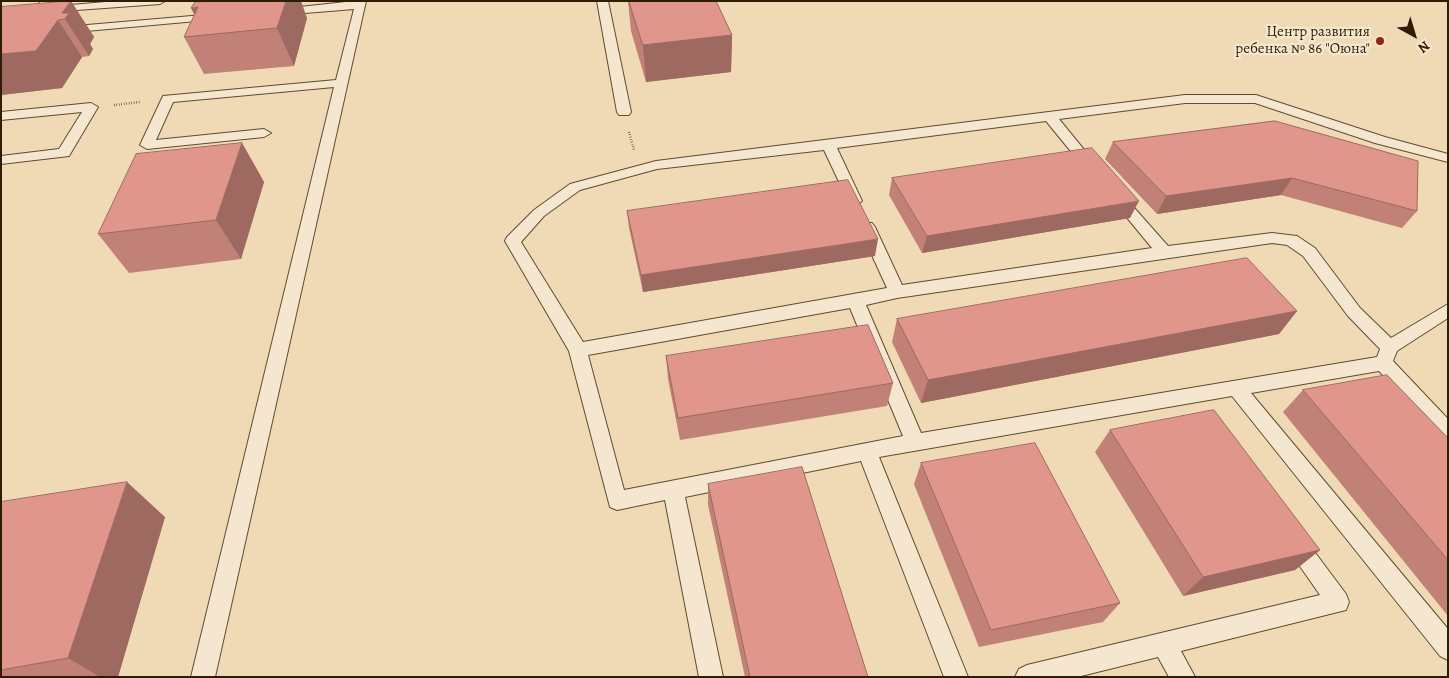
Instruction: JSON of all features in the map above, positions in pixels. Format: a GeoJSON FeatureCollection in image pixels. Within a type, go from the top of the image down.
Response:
{"type":"FeatureCollection","features":[{"type":"Feature","properties":{"kind":"lane"},"geometry":{"type":"LineString","coordinates":[[47,1],[40,11],[160,1]]}},
{"type":"Feature","properties":{"kind":"lane"},"geometry":{"type":"LineString","coordinates":[[602,1],[624,112]]}},
{"type":"Feature","properties":{"kind":"lane"},"geometry":{"type":"LineString","coordinates":[[203,677],[360,3],[270,12]]}},
{"type":"Feature","properties":{"kind":"lane"},"geometry":{"type":"LineString","coordinates":[[51,31],[230,16]]}},
{"type":"Feature","properties":{"kind":"lane"},"geometry":{"type":"LineString","coordinates":[[264,133],[147,145],[168,100],[342,83]]}},
{"type":"Feature","properties":{"kind":"lane"},"geometry":{"type":"LineString","coordinates":[[1448,158],[1380,140],[1256,99],[1185,99],[829,145],[656,165],[575,187],[539,213],[513,240],[578,350],[617,501],[915,442],[1192,405],[1236,388],[1387,355],[1448,310]]}},
{"type":"Feature","properties":{"kind":"lane"},"geometry":{"type":"LineString","coordinates":[[1,116],[92,107]]}},
{"type":"Feature","properties":{"kind":"lane"},"geometry":{"type":"LineString","coordinates":[[1,160],[64,153],[92,107]]}},
{"type":"Feature","properties":{"kind":"lane"},"geometry":{"type":"LineString","coordinates":[[1048,116],[1164,252]]}},
{"type":"Feature","properties":{"kind":"lane"},"geometry":{"type":"LineString","coordinates":[[829,145],[896,292]]}},
{"type":"Feature","properties":{"kind":"lane"},"geometry":{"type":"LineString","coordinates":[[578,350],[856,301],[896,292],[1272,238],[1291,240],[1309,252],[1448,432]]}},
{"type":"Feature","properties":{"kind":"lane"},"geometry":{"type":"LineString","coordinates":[[856,301],[915,442]]}},
{"type":"Feature","properties":{"kind":"lane"},"geometry":{"type":"LineString","coordinates":[[1236,388],[1448,648]]}},
{"type":"Feature","properties":{"kind":"lane"},"geometry":{"type":"LineString","coordinates":[[867,452],[956,677]]}},
{"type":"Feature","properties":{"kind":"lane"},"geometry":{"type":"LineString","coordinates":[[673,489],[711,677]]}},
{"type":"Feature","properties":{"kind":"lane"},"geometry":{"type":"LineString","coordinates":[[1027,677],[1338,602],[1280,523]]}},
{"type":"Feature","properties":{"kind":"lane"},"geometry":{"type":"LineString","coordinates":[[1164,644],[1183,677]]}},
{"type":"Feature","properties":{"kind":"path"},"geometry":{"type":"LineString","coordinates":[[92,107],[168,100]]}},
{"type":"Feature","properties":{"kind":"path"},"geometry":{"type":"LineString","coordinates":[[624,112],[640,169]]}},
{"type":"Feature","properties":{"kind":"building"},"geometry":{"type":"Polygon","coordinates":[[[71,1],[62,13],[69,13],[65,19],[58,20],[36,51],[1,54],[1,7],[71,1]]]}},
{"type":"Feature","properties":{"kind":"building"},"geometry":{"type":"Polygon","coordinates":[[[286,1],[277,28],[184,37],[198,7],[191,8],[195,2],[286,1]]]}},
{"type":"Feature","properties":{"kind":"building"},"geometry":{"type":"Polygon","coordinates":[[[629,1],[716,1],[732,35],[643,45],[629,1]]]}},
{"type":"Feature","properties":{"kind":"building"},"geometry":{"type":"Polygon","coordinates":[[[1275,121],[1418,161],[1417,211],[1292,178],[1166,196],[1113,142],[1275,121]]]}},
{"type":"Feature","properties":{"kind":"building"},"geometry":{"type":"Polygon","coordinates":[[[242,143],[216,220],[98,234],[136,154],[242,143]]]}},
{"type":"Feature","properties":{"kind":"building"},"geometry":{"type":"Polygon","coordinates":[[[1092,148],[1139,201],[927,236],[892,178],[1092,148]]]}},
{"type":"Feature","properties":{"kind":"building"},"geometry":{"type":"Polygon","coordinates":[[[848,180],[878,239],[641,275],[627,211],[848,180]]]}},
{"type":"Feature","properties":{"kind":"building"},"geometry":{"type":"Polygon","coordinates":[[[1247,258],[1297,311],[928,380],[897,319],[1247,258]]]}},
{"type":"Feature","properties":{"kind":"building"},"geometry":{"type":"Polygon","coordinates":[[[868,325],[893,383],[678,418],[666,356],[868,325]]]}},
{"type":"Feature","properties":{"kind":"building"},"geometry":{"type":"Polygon","coordinates":[[[1387,375],[1448,438],[1448,560],[1303,390],[1387,375]]]}},
{"type":"Feature","properties":{"kind":"building"},"geometry":{"type":"Polygon","coordinates":[[[1214,410],[1320,550],[1203,577],[1110,430],[1214,410]]]}},
{"type":"Feature","properties":{"kind":"building"},"geometry":{"type":"Polygon","coordinates":[[[1035,443],[1120,603],[991,630],[921,463],[1035,443]]]}},
{"type":"Feature","properties":{"kind":"building"},"geometry":{"type":"Polygon","coordinates":[[[802,467],[868,677],[750,677],[708,484],[802,467]]]}},
{"type":"Feature","properties":{"kind":"building"},"geometry":{"type":"Polygon","coordinates":[[[127,482],[68,658],[1,670],[1,502],[127,482]]]}},
{"type":"Feature","properties":{"kind":"place","name":"Центр развития ребенка № 86 \"Оюна\""},"geometry":{"type":"Point","coordinates":[1380,41]}}]}
